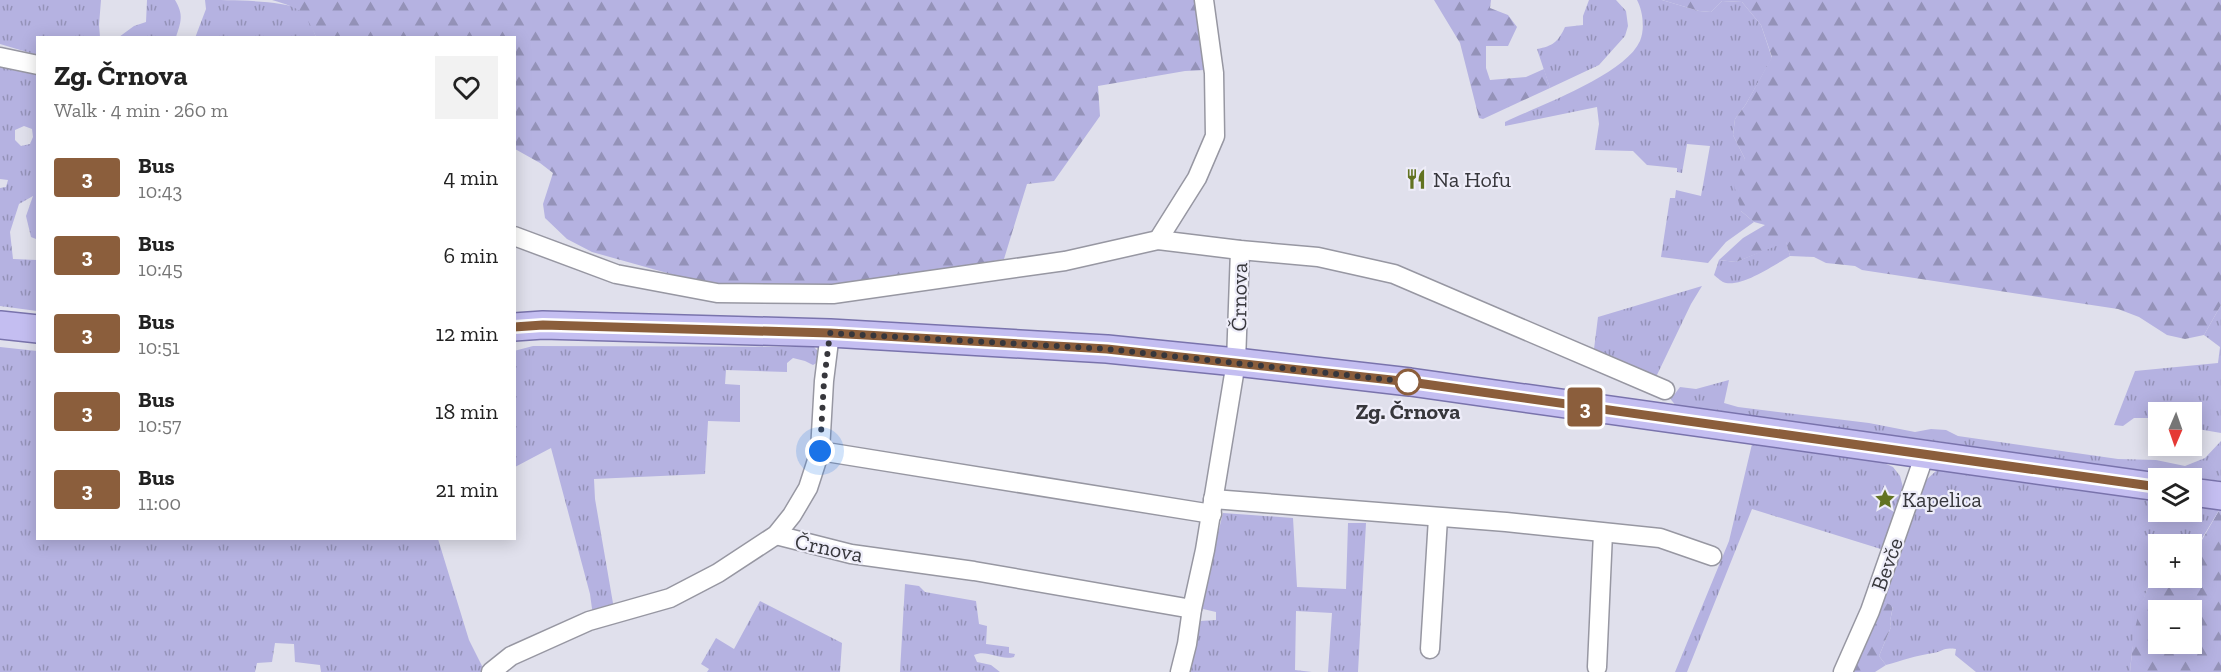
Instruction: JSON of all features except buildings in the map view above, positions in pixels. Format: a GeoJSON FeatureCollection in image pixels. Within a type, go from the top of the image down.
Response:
{"type":"FeatureCollection","features":[{"type":"Feature","properties":{"kind":"main road"},"geometry":{"type":"LineString","coordinates":[[0,325],[36,329]]}},
{"type":"Feature","properties":{"kind":"main road"},"geometry":{"type":"LineString","coordinates":[[516,327],[543,325],[830,333],[1107,349],[1410,382],[2148,487]]}},
{"type":"Feature","properties":{"kind":"main road"},"geometry":{"type":"LineString","coordinates":[[2202,493],[2221,496]]}},
{"type":"Feature","properties":{"kind":"street"},"geometry":{"type":"LineString","coordinates":[[1158,240],[1197,178],[1215,136],[1214,73],[1204,0]]}},
{"type":"Feature","properties":{"kind":"street"},"geometry":{"type":"LineString","coordinates":[[0,57],[36,65]]}},
{"type":"Feature","properties":{"kind":"street","name":"Črnova"},"geometry":{"type":"LineString","coordinates":[[516,237],[616,274],[717,293],[833,294],[1065,261],[1158,240],[1239,250],[1236,362],[1212,507],[1180,672]]}},
{"type":"Feature","properties":{"kind":"street"},"geometry":{"type":"LineString","coordinates":[[1239,250],[1318,257],[1394,274],[1665,390]]}},
{"type":"Feature","properties":{"kind":"street","name":"Črnova"},"geometry":{"type":"LineString","coordinates":[[830,333],[824,381],[820,451],[808,488],[792,515],[776,535],[851,554],[974,571],[1192,609]]}},
{"type":"Feature","properties":{"kind":"street"},"geometry":{"type":"LineString","coordinates":[[820,451],[1212,507],[1506,522],[1660,538],[1712,556]]}},
{"type":"Feature","properties":{"kind":"street","name":"Bevče"},"geometry":{"type":"LineString","coordinates":[[1843,672],[1870,611],[1925,454]]}},
{"type":"Feature","properties":{"kind":"street"},"geometry":{"type":"LineString","coordinates":[[1430,649],[1438,518]]}},
{"type":"Feature","properties":{"kind":"street"},"geometry":{"type":"LineString","coordinates":[[1597,667],[1603,533]]}},
{"type":"Feature","properties":{"kind":"street"},"geometry":{"type":"LineString","coordinates":[[491,672],[511,657],[589,621],[670,598],[718,573],[776,535]]}},
{"type":"Feature","properties":{"kind":"green space"},"geometry":{"type":"Polygon","coordinates":[[[0,0],[101,0],[100,36],[36,36],[36,55],[0,44],[0,0]]]}},
{"type":"Feature","properties":{"kind":"green space"},"geometry":{"type":"Polygon","coordinates":[[[147,0],[175,0],[181,18],[176,36],[120,36],[134,26],[146,22],[147,0]]]}},
{"type":"Feature","properties":{"kind":"green space"},"geometry":{"type":"Polygon","coordinates":[[[205,0],[254,1],[292,6],[305,14],[316,36],[196,36],[206,9],[205,0]]]}},
{"type":"Feature","properties":{"kind":"green space"},"geometry":{"type":"Polygon","coordinates":[[[272,0],[1199,0],[1205,70],[1185,71],[1098,86],[1100,116],[1054,181],[1027,184],[1004,259],[896,279],[817,286],[724,285],[685,278],[592,252],[567,239],[545,218],[543,204],[553,173],[516,150],[516,36],[316,36],[304,15],[296,8],[272,0]]]}},
{"type":"Feature","properties":{"kind":"green space"},"geometry":{"type":"Polygon","coordinates":[[[1434,0],[1491,0],[1490,8],[1508,15],[1517,27],[1508,46],[1486,46],[1486,68],[1490,80],[1526,77],[1544,69],[1550,88],[1483,119],[1479,118],[1460,43],[1434,0]]]}},
{"type":"Feature","properties":{"kind":"green space"},"geometry":{"type":"Polygon","coordinates":[[[1589,0],[1616,0],[1626,11],[1628,26],[1625,36],[1599,65],[1550,88],[1537,49],[1554,42],[1565,27],[1583,25],[1583,16],[1589,0]]]}},
{"type":"Feature","properties":{"kind":"green space"},"geometry":{"type":"Polygon","coordinates":[[[1637,0],[1662,0],[1699,11],[1711,12],[1722,1],[1742,2],[1761,25],[1772,58],[1735,119],[1733,135],[1745,159],[1741,211],[1754,222],[1726,242],[1708,263],[1661,257],[1670,198],[1675,198],[1676,190],[1701,196],[1710,146],[1687,144],[1682,173],[1677,172],[1677,168],[1647,165],[1633,151],[1595,150],[1599,124],[1597,107],[1505,126],[1505,122],[1599,77],[1631,54],[1640,41],[1643,26],[1637,0]]]}},
{"type":"Feature","properties":{"kind":"green space"},"geometry":{"type":"Polygon","coordinates":[[[1662,0],[2221,0],[2221,305],[2204,335],[2185,339],[2167,335],[2139,317],[2118,309],[1862,270],[1855,266],[1826,263],[1814,257],[1790,256],[1786,242],[1736,262],[1719,260],[1743,238],[1765,225],[1754,222],[1741,211],[1734,185],[1745,159],[1733,135],[1735,119],[1772,57],[1761,25],[1742,2],[1722,1],[1711,12],[1699,11],[1662,0]]]}},
{"type":"Feature","properties":{"kind":"green space"},"geometry":{"type":"Polygon","coordinates":[[[0,61],[36,71],[36,239],[31,237],[26,216],[33,196],[19,204],[10,232],[13,259],[36,260],[36,311],[0,306],[0,188],[6,187],[8,180],[0,179],[0,61]],[[24,126],[15,130],[15,140],[21,146],[30,144],[33,137],[32,129],[24,126]]]}},
{"type":"Feature","properties":{"kind":"green space"},"geometry":{"type":"Polygon","coordinates":[[[1786,241],[1790,256],[1759,274],[1733,283],[1721,281],[1714,275],[1719,260],[1736,262],[1786,241]]]}},
{"type":"Feature","properties":{"kind":"green space"},"geometry":{"type":"Polygon","coordinates":[[[1702,286],[1656,377],[1594,349],[1598,317],[1702,286]]]}},
{"type":"Feature","properties":{"kind":"green space"},"geometry":{"type":"Polygon","coordinates":[[[2221,305],[2221,433],[2202,430],[2202,402],[2148,402],[2148,418],[2134,418],[2123,426],[2114,425],[2135,371],[2218,363],[2220,347],[2204,335],[2221,305]]]}},
{"type":"Feature","properties":{"kind":"green space"},"geometry":{"type":"Polygon","coordinates":[[[533,346],[814,347],[819,352],[820,361],[813,365],[793,358],[787,363],[787,372],[726,370],[725,384],[740,385],[740,422],[708,421],[705,474],[594,479],[595,499],[614,609],[593,616],[590,594],[551,448],[516,466],[516,350],[533,346]]]}},
{"type":"Feature","properties":{"kind":"green space"},"geometry":{"type":"Polygon","coordinates":[[[0,347],[36,351],[36,540],[438,540],[469,640],[484,670],[481,672],[321,672],[320,665],[295,662],[294,644],[275,643],[272,662],[257,663],[255,672],[0,672],[0,347]]]}},
{"type":"Feature","properties":{"kind":"green space"},"geometry":{"type":"Polygon","coordinates":[[[1729,380],[1724,403],[1738,407],[1869,423],[1915,432],[1931,429],[1946,430],[1958,436],[2118,459],[2156,460],[2185,466],[2205,458],[2221,441],[2221,481],[2202,478],[2202,468],[2148,468],[2148,471],[1678,408],[1667,395],[1674,395],[1680,387],[1696,389],[1729,380]]]}},
{"type":"Feature","properties":{"kind":"green space"},"geometry":{"type":"Polygon","coordinates":[[[1752,444],[1875,459],[1893,467],[1900,476],[1904,491],[1884,550],[1752,509],[1687,672],[1675,672],[1729,541],[1752,444]]]}},
{"type":"Feature","properties":{"kind":"green space"},"geometry":{"type":"Polygon","coordinates":[[[1946,470],[2148,497],[2148,522],[2202,522],[2202,504],[2221,507],[2202,538],[2202,534],[2148,534],[2148,586],[2138,620],[2130,672],[1976,672],[1955,655],[1956,649],[1946,649],[1886,665],[1879,656],[1891,627],[1893,607],[1882,601],[1925,481],[1936,471],[1946,470]]]}},
{"type":"Feature","properties":{"kind":"green space"},"geometry":{"type":"Polygon","coordinates":[[[2221,507],[2221,672],[2130,672],[2134,632],[2148,587],[2202,588],[2202,540],[2221,507]]]}},
{"type":"Feature","properties":{"kind":"green space"},"geometry":{"type":"Polygon","coordinates":[[[1223,513],[1293,518],[1297,587],[1346,589],[1348,523],[1366,523],[1358,672],[1328,672],[1332,613],[1296,611],[1295,670],[1312,672],[1188,672],[1200,621],[1216,620],[1216,612],[1203,609],[1201,602],[1223,513]]]}},
{"type":"Feature","properties":{"kind":"green space"},"geometry":{"type":"Polygon","coordinates":[[[905,584],[919,586],[925,592],[976,601],[979,624],[987,626],[986,644],[1009,647],[1009,653],[1015,654],[1014,657],[1004,658],[984,653],[974,655],[977,662],[991,665],[1000,672],[900,672],[905,584]]]}},
{"type":"Feature","properties":{"kind":"green space"},"geometry":{"type":"Polygon","coordinates":[[[760,601],[842,643],[840,672],[707,672],[709,669],[701,664],[716,638],[734,649],[760,601]]]}},
{"type":"Feature","properties":{"kind":"green space"},"geometry":{"type":"Polygon","coordinates":[[[1882,601],[1893,606],[1891,627],[1879,656],[1886,665],[1875,672],[1854,672],[1882,601]]]}},
{"type":"Feature","properties":{"kind":"bus line","name":"3"},"geometry":{"type":"LineString","coordinates":[[516,327],[543,325],[830,333],[1107,349],[1410,382],[2148,486]]}},
{"type":"Feature","properties":{"kind":"place","name":"Na Hofu"},"geometry":{"type":"Point","coordinates":[1416,179]}},
{"type":"Feature","properties":{"kind":"place","name":"Zg. Črnova"},"geometry":{"type":"Point","coordinates":[1408,382]}},
{"type":"Feature","properties":{"kind":"place","name":"Kapelica"},"geometry":{"type":"Point","coordinates":[1885,499]}},
{"type":"Feature","properties":{"kind":"route"},"geometry":{"type":"LineString","coordinates":[[820,451],[820,422],[830,333],[1107,349],[1410,382],[1408,382]]}}]}
